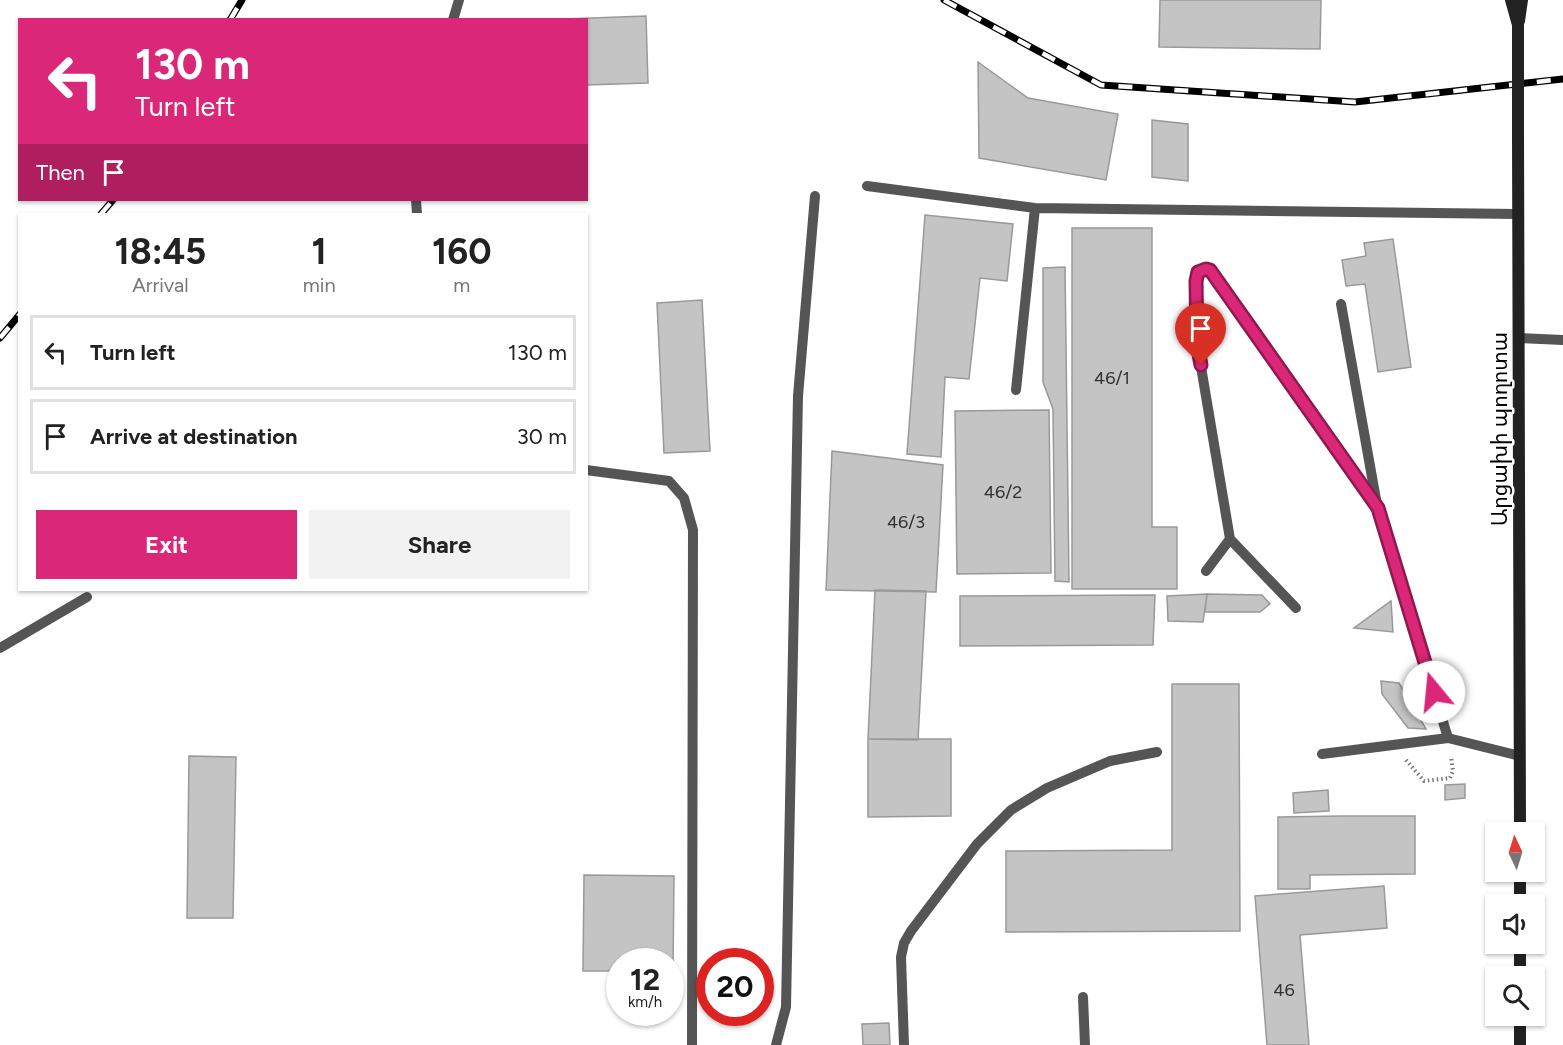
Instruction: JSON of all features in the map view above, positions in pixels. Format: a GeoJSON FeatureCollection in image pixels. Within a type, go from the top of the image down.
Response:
{"type":"FeatureCollection","features":[{"type":"Feature","properties":{"kind":"street","name":"Արցախի պողոտա"},"geometry":{"type":"LineString","coordinates":[[1512,0],[1518,26]]}},
{"type":"Feature","properties":{"kind":"street","name":"Արցախի պողոտա"},"geometry":{"type":"LineString","coordinates":[[1520,822],[1517,214],[1518,26],[1522,0]]}},
{"type":"Feature","properties":{"kind":"street"},"geometry":{"type":"LineString","coordinates":[[1520,1026],[1520,1045]]}},
{"type":"Feature","properties":{"kind":"lane"},"geometry":{"type":"LineString","coordinates":[[454,18],[459,0]]}},
{"type":"Feature","properties":{"kind":"lane"},"geometry":{"type":"LineString","coordinates":[[867,186],[1035,208],[1517,214]]}},
{"type":"Feature","properties":{"kind":"lane"},"geometry":{"type":"LineString","coordinates":[[776,1045],[786,1007],[798,396],[815,196]]}},
{"type":"Feature","properties":{"kind":"lane"},"geometry":{"type":"LineString","coordinates":[[1016,390],[1035,208]]}},
{"type":"Feature","properties":{"kind":"lane"},"geometry":{"type":"LineString","coordinates":[[1296,608],[1230,539],[1197,343],[1196,281],[1198,272],[1210,270],[1378,508]]}},
{"type":"Feature","properties":{"kind":"lane"},"geometry":{"type":"LineString","coordinates":[[1341,303],[1378,508],[1448,738]]}},
{"type":"Feature","properties":{"kind":"lane"},"geometry":{"type":"LineString","coordinates":[[1519,338],[1563,340]]}},
{"type":"Feature","properties":{"kind":"lane"},"geometry":{"type":"LineString","coordinates":[[588,470],[669,481],[684,498],[693,530],[692,1045]]}},
{"type":"Feature","properties":{"kind":"lane"},"geometry":{"type":"LineString","coordinates":[[1206,571],[1230,539]]}},
{"type":"Feature","properties":{"kind":"lane"},"geometry":{"type":"LineString","coordinates":[[0,648],[87,597]]}},
{"type":"Feature","properties":{"kind":"lane"},"geometry":{"type":"LineString","coordinates":[[1322,754],[1448,738],[1520,756]]}},
{"type":"Feature","properties":{"kind":"lane"},"geometry":{"type":"LineString","coordinates":[[904,1045],[901,957],[904,943],[977,844],[1011,810],[1047,788],[1110,761],[1157,752]]}},
{"type":"Feature","properties":{"kind":"lane"},"geometry":{"type":"LineString","coordinates":[[1083,997],[1085,1045]]}},
{"type":"Feature","properties":{"kind":"path"},"geometry":{"type":"LineString","coordinates":[[1393,745],[1424,781],[1450,778],[1453,771],[1448,738]]}},
{"type":"Feature","properties":{"kind":"building"},"geometry":{"type":"Polygon","coordinates":[[[1160,0],[1321,0],[1320,49],[1159,47],[1160,0]]]}},
{"type":"Feature","properties":{"kind":"building"},"geometry":{"type":"Polygon","coordinates":[[[646,16],[648,83],[588,85],[588,18],[646,16]]]}},
{"type":"Feature","properties":{"kind":"building"},"geometry":{"type":"Polygon","coordinates":[[[978,62],[1028,98],[1118,114],[1106,180],[979,158],[978,62]]]}},
{"type":"Feature","properties":{"kind":"building"},"geometry":{"type":"Polygon","coordinates":[[[1152,120],[1188,124],[1188,181],[1152,177],[1152,120]]]}},
{"type":"Feature","properties":{"kind":"building"},"geometry":{"type":"Polygon","coordinates":[[[925,215],[1013,224],[1007,281],[980,278],[969,379],[945,377],[941,457],[907,454],[925,215]]]}},
{"type":"Feature","properties":{"kind":"building"},"geometry":{"type":"Polygon","coordinates":[[[1072,228],[1152,228],[1152,527],[1177,527],[1177,589],[1072,589],[1072,228]]]}},
{"type":"Feature","properties":{"kind":"building"},"geometry":{"type":"Polygon","coordinates":[[[1393,239],[1411,367],[1378,372],[1365,284],[1346,286],[1342,260],[1366,256],[1364,243],[1393,239]]]}},
{"type":"Feature","properties":{"kind":"building"},"geometry":{"type":"Polygon","coordinates":[[[1065,267],[1069,582],[1055,581],[1053,409],[1043,382],[1043,268],[1065,267]]]}},
{"type":"Feature","properties":{"kind":"building"},"geometry":{"type":"Polygon","coordinates":[[[702,300],[710,451],[664,453],[657,303],[702,300]]]}},
{"type":"Feature","properties":{"kind":"building"},"geometry":{"type":"Polygon","coordinates":[[[1049,410],[1051,573],[957,574],[955,411],[1049,410]]]}},
{"type":"Feature","properties":{"kind":"building"},"geometry":{"type":"Polygon","coordinates":[[[832,451],[943,465],[936,592],[826,590],[832,451]]]}},
{"type":"Feature","properties":{"kind":"building"},"geometry":{"type":"Polygon","coordinates":[[[875,590],[926,591],[918,740],[868,739],[875,590]]]}},
{"type":"Feature","properties":{"kind":"building"},"geometry":{"type":"Polygon","coordinates":[[[1207,594],[1262,595],[1270,604],[1260,612],[1205,612],[1207,594]]]}},
{"type":"Feature","properties":{"kind":"building"},"geometry":{"type":"Polygon","coordinates":[[[1207,594],[1203,622],[1168,621],[1167,596],[1207,594]]]}},
{"type":"Feature","properties":{"kind":"building"},"geometry":{"type":"Polygon","coordinates":[[[1155,595],[1153,645],[960,646],[960,596],[1155,595]]]}},
{"type":"Feature","properties":{"kind":"building"},"geometry":{"type":"Polygon","coordinates":[[[1391,601],[1393,632],[1354,628],[1391,601]]]}},
{"type":"Feature","properties":{"kind":"building"},"geometry":{"type":"Polygon","coordinates":[[[1381,681],[1399,683],[1426,729],[1408,728],[1382,694],[1381,681]]]}},
{"type":"Feature","properties":{"kind":"building"},"geometry":{"type":"Polygon","coordinates":[[[1172,684],[1239,684],[1240,931],[1006,932],[1006,851],[1172,850],[1172,684]]]}},
{"type":"Feature","properties":{"kind":"building"},"geometry":{"type":"Polygon","coordinates":[[[868,739],[951,739],[951,816],[868,817],[868,739]]]}},
{"type":"Feature","properties":{"kind":"building"},"geometry":{"type":"Polygon","coordinates":[[[189,756],[236,757],[233,918],[187,918],[189,756]]]}},
{"type":"Feature","properties":{"kind":"building"},"geometry":{"type":"Polygon","coordinates":[[[1465,784],[1465,798],[1445,800],[1445,785],[1465,784]]]}},
{"type":"Feature","properties":{"kind":"building"},"geometry":{"type":"Polygon","coordinates":[[[1328,790],[1329,811],[1294,813],[1293,793],[1328,790]]]}},
{"type":"Feature","properties":{"kind":"building"},"geometry":{"type":"Polygon","coordinates":[[[1415,816],[1415,874],[1310,875],[1310,889],[1278,889],[1278,817],[1415,816]]]}},
{"type":"Feature","properties":{"kind":"building"},"geometry":{"type":"Polygon","coordinates":[[[584,875],[674,876],[673,948],[606,948],[606,971],[583,971],[584,875]]]}},
{"type":"Feature","properties":{"kind":"building"},"geometry":{"type":"Polygon","coordinates":[[[1384,886],[1387,928],[1300,935],[1309,1045],[1267,1045],[1255,896],[1384,886]]]}},
{"type":"Feature","properties":{"kind":"building"},"geometry":{"type":"Polygon","coordinates":[[[889,1023],[890,1045],[863,1045],[862,1024],[889,1023]]]}},
{"type":"Feature","properties":{"kind":"railway"},"geometry":{"type":"LineString","coordinates":[[231,18],[242,0]]}},
{"type":"Feature","properties":{"kind":"railway"},"geometry":{"type":"LineString","coordinates":[[944,0],[1101,85],[1355,102],[1563,79]]}},
{"type":"Feature","properties":{"kind":"railway"},"geometry":{"type":"LineString","coordinates":[[102,213],[112,201]]}},
{"type":"Feature","properties":{"kind":"railway"},"geometry":{"type":"LineString","coordinates":[[0,338],[18,316]]}},
{"type":"Feature","properties":{"kind":"route"},"geometry":{"type":"LineString","coordinates":[[1201,365],[1197,343],[1196,281],[1198,272],[1206,269],[1210,270],[1378,508],[1434,692]]}}]}
